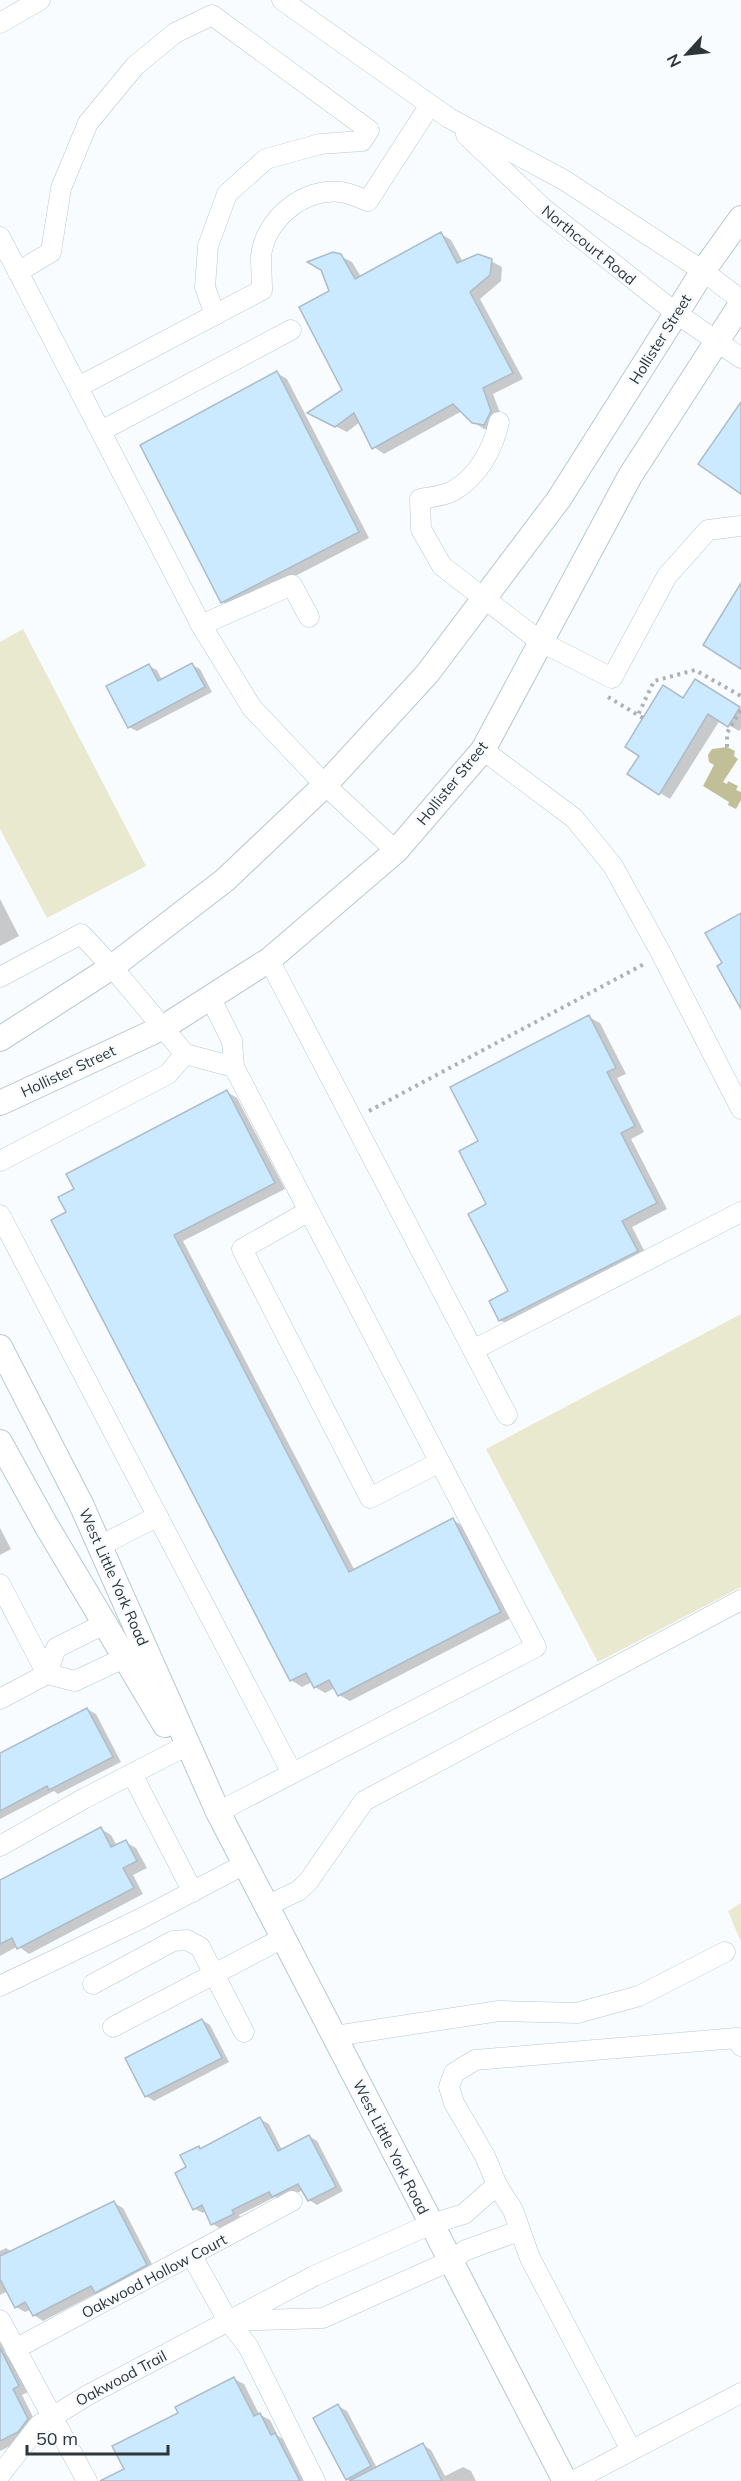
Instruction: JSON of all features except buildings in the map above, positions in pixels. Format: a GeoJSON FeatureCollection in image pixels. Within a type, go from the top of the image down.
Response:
{"type":"FeatureCollection","features":[{"type":"Feature","properties":{"kind":"main road","name":"Hollister Street"},"geometry":{"type":"LineString","coordinates":[[0,1039],[112,967],[225,880],[325,784],[428,674],[559,499],[703,271],[741,218]]}},
{"type":"Feature","properties":{"kind":"main road","name":"Hollister Street"},"geometry":{"type":"LineString","coordinates":[[0,1103],[164,1027],[269,960],[396,851],[483,750],[630,477],[741,304]]}},
{"type":"Feature","properties":{"kind":"main road","name":"West Little York Road"},"geometry":{"type":"LineString","coordinates":[[0,1347],[81,1503],[218,1812],[565,2481]]}},
{"type":"Feature","properties":{"kind":"main road","name":"West Little York Road"},"geometry":{"type":"LineString","coordinates":[[0,1442],[124,1658],[218,1812]]}},
{"type":"Feature","properties":{"kind":"street"},"geometry":{"type":"LineString","coordinates":[[0,23],[40,0]]}},
{"type":"Feature","properties":{"kind":"street","name":"Northcourt Road"},"geometry":{"type":"LineString","coordinates":[[282,0],[449,118],[564,180],[703,271],[741,300]]}},
{"type":"Feature","properties":{"kind":"street"},"geometry":{"type":"LineString","coordinates":[[18,272],[51,252],[61,188],[88,123],[135,66],[175,33],[212,15],[369,130],[362,141],[320,144],[266,159],[227,194],[208,246],[206,287],[215,315]]}},
{"type":"Feature","properties":{"kind":"street"},"geometry":{"type":"LineString","coordinates":[[78,387],[262,290],[261,255],[271,225],[293,204],[316,194],[341,192],[368,201],[430,105]]}},
{"type":"Feature","properties":{"kind":"street","name":"Northcourt Road"},"geometry":{"type":"LineString","coordinates":[[449,118],[543,208],[676,313],[741,358]]}},
{"type":"Feature","properties":{"kind":"street"},"geometry":{"type":"LineString","coordinates":[[0,237],[201,625],[252,708],[325,784],[396,851]]}},
{"type":"Feature","properties":{"kind":"street"},"geometry":{"type":"LineString","coordinates":[[101,431],[291,330]]}},
{"type":"Feature","properties":{"kind":"street"},"geometry":{"type":"LineString","coordinates":[[499,422],[493,445],[480,466],[452,492],[420,499],[421,529],[442,566],[541,642],[612,678],[667,576],[708,530],[741,526]]}},
{"type":"Feature","properties":{"kind":"street"},"geometry":{"type":"LineString","coordinates":[[201,625],[292,585],[309,617]]}},
{"type":"Feature","properties":{"kind":"street"},"geometry":{"type":"LineString","coordinates":[[483,750],[574,818],[613,866],[662,955],[741,1110]]}},
{"type":"Feature","properties":{"kind":"street"},"geometry":{"type":"LineString","coordinates":[[0,977],[81,934],[112,967],[185,1054],[234,1067]]}},
{"type":"Feature","properties":{"kind":"street"},"geometry":{"type":"LineString","coordinates":[[269,960],[507,1415]]}},
{"type":"Feature","properties":{"kind":"street"},"geometry":{"type":"LineString","coordinates":[[210,997],[232,1041],[234,1067],[536,1647],[218,1812]]}},
{"type":"Feature","properties":{"kind":"street"},"geometry":{"type":"LineString","coordinates":[[0,1161],[168,1074],[185,1054]]}},
{"type":"Feature","properties":{"kind":"street"},"geometry":{"type":"LineString","coordinates":[[309,1211],[242,1249],[370,1498],[440,1462]]}},
{"type":"Feature","properties":{"kind":"street"},"geometry":{"type":"LineString","coordinates":[[473,1350],[741,1212]]}},
{"type":"Feature","properties":{"kind":"street"},"geometry":{"type":"LineString","coordinates":[[0,1215],[292,1773]]}},
{"type":"Feature","properties":{"kind":"street"},"geometry":{"type":"LineString","coordinates":[[100,1546],[158,1516]]}},
{"type":"Feature","properties":{"kind":"street"},"geometry":{"type":"LineString","coordinates":[[0,1584],[47,1674]]}},
{"type":"Feature","properties":{"kind":"street"},"geometry":{"type":"LineString","coordinates":[[266,1905],[298,1891],[308,1882],[364,1801],[741,1600]]}},
{"type":"Feature","properties":{"kind":"street"},"geometry":{"type":"LineString","coordinates":[[47,1674],[56,1648],[104,1623]]}},
{"type":"Feature","properties":{"kind":"street"},"geometry":{"type":"LineString","coordinates":[[0,1699],[47,1674],[75,1681],[124,1658]]}},
{"type":"Feature","properties":{"kind":"street"},"geometry":{"type":"LineString","coordinates":[[0,1846],[180,1749]]}},
{"type":"Feature","properties":{"kind":"street"},"geometry":{"type":"LineString","coordinates":[[132,1774],[193,1892]]}},
{"type":"Feature","properties":{"kind":"street"},"geometry":{"type":"LineString","coordinates":[[0,1986],[193,1892],[245,1864]]}},
{"type":"Feature","properties":{"kind":"street"},"geometry":{"type":"LineString","coordinates":[[113,2026],[283,1938]]}},
{"type":"Feature","properties":{"kind":"street"},"geometry":{"type":"LineString","coordinates":[[93,1984],[173,1941],[187,1940],[200,1947],[244,2032]]}},
{"type":"Feature","properties":{"kind":"street"},"geometry":{"type":"LineString","coordinates":[[335,2036],[499,2011],[577,2013],[639,1996],[724,1952]]}},
{"type":"Feature","properties":{"kind":"street"},"geometry":{"type":"LineString","coordinates":[[631,2450],[530,2258],[513,2210],[497,2185],[485,2156],[454,2103],[449,2087],[454,2073],[475,2060],[737,2038],[741,2046]]}},
{"type":"Feature","properties":{"kind":"street","name":"Oakwood Trail"},"geometry":{"type":"LineString","coordinates":[[0,2475],[39,2425],[88,2395],[314,2276],[431,2224],[464,2214],[497,2185]]}},
{"type":"Feature","properties":{"kind":"street","name":"Oakwood Hollow Court"},"geometry":{"type":"LineString","coordinates":[[15,2349],[292,2201]]}},
{"type":"Feature","properties":{"kind":"street","name":"Oakwood Trail"},"geometry":{"type":"LineString","coordinates":[[228,2321],[323,2318],[450,2261],[466,2250],[519,2230]]}},
{"type":"Feature","properties":{"kind":"street"},"geometry":{"type":"LineString","coordinates":[[192,2256],[228,2321],[248,2346],[315,2481]]}},
{"type":"Feature","properties":{"kind":"street"},"geometry":{"type":"LineString","coordinates":[[0,2319],[87,2481]]}},
{"type":"Feature","properties":{"kind":"street"},"geometry":{"type":"LineString","coordinates":[[573,2481],[741,2393]]}},
{"type":"Feature","properties":{"kind":"path"},"geometry":{"type":"LineString","coordinates":[[638,715],[654,681],[695,670],[741,696]]}},
{"type":"Feature","properties":{"kind":"path"},"geometry":{"type":"LineString","coordinates":[[603,695],[643,718]]}},
{"type":"Feature","properties":{"kind":"path"},"geometry":{"type":"LineString","coordinates":[[727,747],[727,733],[741,710]]}},
{"type":"Feature","properties":{"kind":"path"},"geometry":{"type":"LineString","coordinates":[[352,1120],[662,955]]}},
{"type":"Feature","properties":{"kind":"shaded area"},"geometry":{"type":"Polygon","coordinates":[[[23,629],[146,866],[47,918],[0,829],[0,642],[23,629]]]}},
{"type":"Feature","properties":{"kind":"shaded area"},"geometry":{"type":"Polygon","coordinates":[[[727,747],[735,751],[734,756],[738,759],[723,782],[727,784],[728,781],[738,786],[736,790],[741,792],[741,800],[736,809],[703,786],[714,765],[709,762],[708,755],[712,749],[727,747]]]}},
{"type":"Feature","properties":{"kind":"shaded area"},"geometry":{"type":"Polygon","coordinates":[[[741,1314],[741,1587],[598,1662],[486,1449],[741,1314]]]}},
{"type":"Feature","properties":{"kind":"shaded area"},"geometry":{"type":"Polygon","coordinates":[[[741,1903],[741,1942],[728,1911],[741,1903]]]}}]}
